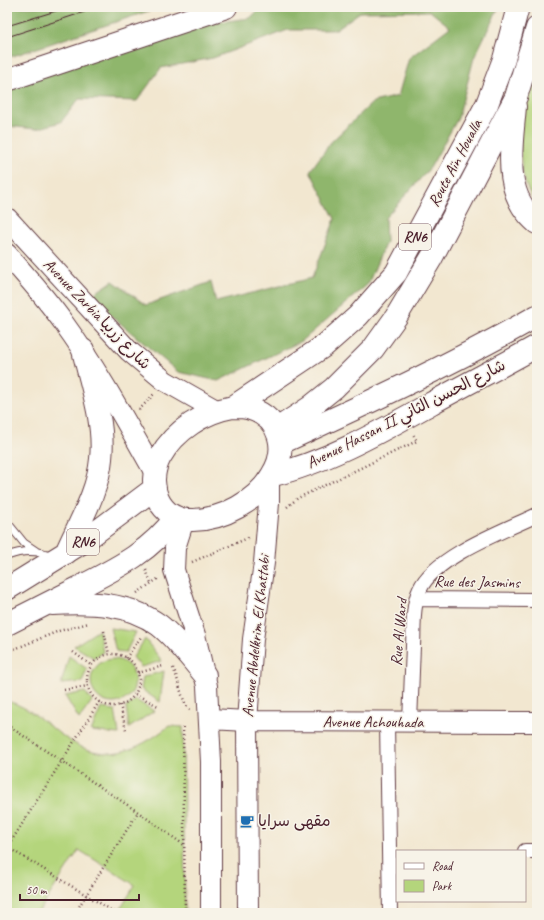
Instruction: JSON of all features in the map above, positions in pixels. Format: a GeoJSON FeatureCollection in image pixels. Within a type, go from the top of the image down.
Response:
{"type":"FeatureCollection","features":[{"type":"Feature","properties":{"kind":"highway"},"geometry":{"type":"LineString","coordinates":[[7,80],[226,7]]}},
{"type":"Feature","properties":{"kind":"highway","name":"Route Aïn Houalla"},"geometry":{"type":"LineString","coordinates":[[225,408],[324,346],[358,316],[396,273],[487,104],[504,59],[518,7]]}},
{"type":"Feature","properties":{"kind":"highway","name":"Route Aïn Houalla"},"geometry":{"type":"LineString","coordinates":[[279,436],[309,408],[334,388],[373,349],[396,317],[432,257],[516,97],[537,28]]}},
{"type":"Feature","properties":{"kind":"highway"},"geometry":{"type":"LineString","coordinates":[[516,97],[510,166],[514,189],[530,217],[537,223]]}},
{"type":"Feature","properties":{"kind":"highway","name":"Avenue Hassan II شارع الحسن الثاني"},"geometry":{"type":"LineString","coordinates":[[279,436],[416,380],[485,345],[537,316]]}},
{"type":"Feature","properties":{"kind":"highway","name":"Avenue Hassan II شارع الحسن الثاني"},"geometry":{"type":"LineString","coordinates":[[271,477],[317,461],[393,424],[537,346]]}},
{"type":"Feature","properties":{"kind":"highway"},"geometry":{"type":"LineString","coordinates":[[62,556],[93,493],[101,459],[102,442],[83,350]]}},
{"type":"Feature","properties":{"kind":"highway"},"geometry":{"type":"LineString","coordinates":[[155,480],[158,500],[166,511],[180,519],[206,520],[223,514],[256,495],[271,477],[279,459],[279,436],[266,416],[251,408],[225,408]]}},
{"type":"Feature","properties":{"kind":"highway","name":"RN6"},"geometry":{"type":"LineString","coordinates":[[7,590],[62,556],[115,519],[155,480],[160,457],[173,439],[191,424],[225,408]]}},
{"type":"Feature","properties":{"kind":"highway","name":"RN6"},"geometry":{"type":"LineString","coordinates":[[7,624],[118,568],[138,556],[180,519]]}},
{"type":"Feature","properties":{"kind":"highway"},"geometry":{"type":"LineString","coordinates":[[45,604],[82,603],[126,608],[144,616],[160,626],[205,676]]}},
{"type":"Feature","properties":{"kind":"street","name":"Avenue Zarbia شارع زربيا"},"geometry":{"type":"LineString","coordinates":[[7,218],[129,351],[165,382],[225,408]]}},
{"type":"Feature","properties":{"kind":"street","name":"Avenue Zarbia شارع زربيا"},"geometry":{"type":"LineString","coordinates":[[7,254],[44,297],[83,350],[127,423],[155,480]]}},
{"type":"Feature","properties":{"kind":"street","name":"Avenue Abdelkrim El Khattabi"},"geometry":{"type":"LineString","coordinates":[[248,913],[247,721],[252,639],[264,563],[271,477]]}},
{"type":"Feature","properties":{"kind":"street","name":"Rue Al Ward"},"geometry":{"type":"LineString","coordinates":[[410,722],[417,599],[421,588],[428,578],[458,553],[537,515]]}},
{"type":"Feature","properties":{"kind":"street"},"geometry":{"type":"LineString","coordinates":[[180,519],[175,548],[174,570],[205,676],[210,719],[211,913]]}},
{"type":"Feature","properties":{"kind":"street","name":"Rue des Jasmins"},"geometry":{"type":"LineString","coordinates":[[417,599],[537,600]]}},
{"type":"Feature","properties":{"kind":"street","name":"Avenue Achouhada"},"geometry":{"type":"LineString","coordinates":[[210,719],[247,721],[537,722]]}},
{"type":"Feature","properties":{"kind":"street"},"geometry":{"type":"LineString","coordinates":[[387,722],[393,853],[390,913]]}},
{"type":"Feature","properties":{"kind":"street"},"geometry":{"type":"LineString","coordinates":[[526,851],[537,851]]}},
{"type":"Feature","properties":{"kind":"lane"},"geometry":{"type":"LineString","coordinates":[[7,523],[24,543],[36,552]]}},
{"type":"Feature","properties":{"kind":"lane"},"geometry":{"type":"LineString","coordinates":[[7,556],[24,551],[62,556]]}},
{"type":"Feature","properties":{"kind":"path"},"geometry":{"type":"LineString","coordinates":[[127,423],[165,382]]}},
{"type":"Feature","properties":{"kind":"path"},"geometry":{"type":"LineString","coordinates":[[138,556],[152,583]]}},
{"type":"Feature","properties":{"kind":"path"},"geometry":{"type":"LineString","coordinates":[[7,652],[59,631],[95,621]]}},
{"type":"Feature","properties":{"kind":"path"},"geometry":{"type":"LineString","coordinates":[[104,631],[109,654]]}},
{"type":"Feature","properties":{"kind":"path"},"geometry":{"type":"LineString","coordinates":[[142,633],[146,636]]}},
{"type":"Feature","properties":{"kind":"path"},"geometry":{"type":"LineString","coordinates":[[126,658],[141,637]]}},
{"type":"Feature","properties":{"kind":"path"},"geometry":{"type":"LineString","coordinates":[[73,652],[92,666]]}},
{"type":"Feature","properties":{"kind":"path"},"geometry":{"type":"LineString","coordinates":[[109,654],[126,658],[134,666],[138,673],[139,682],[135,694],[132,698],[120,705],[108,706],[93,697],[88,686],[88,674],[97,660],[109,654]]}},
{"type":"Feature","properties":{"kind":"path"},"geometry":{"type":"LineString","coordinates":[[170,663],[179,679],[186,706],[192,711],[210,719]]}},
{"type":"Feature","properties":{"kind":"path"},"geometry":{"type":"LineString","coordinates":[[138,673],[163,666]]}},
{"type":"Feature","properties":{"kind":"path"},"geometry":{"type":"LineString","coordinates":[[64,690],[88,686]]}},
{"type":"Feature","properties":{"kind":"path"},"geometry":{"type":"LineString","coordinates":[[135,694],[158,706]]}},
{"type":"Feature","properties":{"kind":"path"},"geometry":{"type":"LineString","coordinates":[[100,702],[63,762],[7,847],[116,913]]}},
{"type":"Feature","properties":{"kind":"path"},"geometry":{"type":"LineString","coordinates":[[120,705],[126,730]]}},
{"type":"Feature","properties":{"kind":"path"},"geometry":{"type":"LineString","coordinates":[[7,725],[138,812],[184,845]]}},
{"type":"Feature","properties":{"kind":"path"},"geometry":{"type":"LineString","coordinates":[[183,727],[185,913]]}},
{"type":"Feature","properties":{"kind":"path"},"geometry":{"type":"LineString","coordinates":[[76,913],[138,812]]}},
{"type":"Feature","properties":{"kind":"green space"},"geometry":{"type":"Polygon","coordinates":[[[7,7],[161,7],[7,58],[7,7]]]}},
{"type":"Feature","properties":{"kind":"green space"},"geometry":{"type":"Polygon","coordinates":[[[262,7],[499,7],[474,58],[458,118],[430,168],[385,218],[386,242],[368,284],[302,341],[218,381],[178,372],[89,297],[113,281],[146,305],[211,282],[216,302],[312,278],[335,219],[310,171],[331,142],[373,102],[398,96],[409,58],[450,27],[430,11],[360,12],[335,30],[288,30],[213,58],[161,68],[137,101],[79,99],[61,122],[36,129],[7,126],[7,87],[190,26],[250,18],[262,7]]]}},
{"type":"Feature","properties":{"kind":"green space"},"geometry":{"type":"Polygon","coordinates":[[[537,47],[537,203],[530,195],[526,184],[521,158],[520,130],[522,99],[537,47]]]}},
{"type":"Feature","properties":{"kind":"green space"},"geometry":{"type":"Polygon","coordinates":[[[110,628],[136,632],[126,652],[116,651],[110,628]]]}},
{"type":"Feature","properties":{"kind":"green space"},"geometry":{"type":"Polygon","coordinates":[[[99,630],[103,652],[94,658],[74,646],[99,630]]]}},
{"type":"Feature","properties":{"kind":"green space"},"geometry":{"type":"Polygon","coordinates":[[[145,639],[162,661],[141,667],[133,657],[145,639]]]}},
{"type":"Feature","properties":{"kind":"green space"},"geometry":{"type":"Polygon","coordinates":[[[69,656],[87,669],[82,682],[61,684],[69,656]]]}},
{"type":"Feature","properties":{"kind":"green space"},"geometry":{"type":"Polygon","coordinates":[[[109,659],[117,659],[129,665],[135,677],[135,685],[129,697],[117,703],[109,703],[97,697],[91,685],[91,677],[97,665],[109,659]]]}},
{"type":"Feature","properties":{"kind":"green space"},"geometry":{"type":"Polygon","coordinates":[[[164,671],[160,702],[141,689],[143,677],[164,671]]]}},
{"type":"Feature","properties":{"kind":"green space"},"geometry":{"type":"Polygon","coordinates":[[[85,692],[92,701],[79,719],[65,696],[85,692]]]}},
{"type":"Feature","properties":{"kind":"green space"},"geometry":{"type":"Polygon","coordinates":[[[136,700],[154,711],[129,728],[126,707],[136,700]]]}},
{"type":"Feature","properties":{"kind":"green space"},"geometry":{"type":"Polygon","coordinates":[[[7,701],[24,707],[66,738],[93,751],[107,753],[119,752],[144,743],[169,726],[183,727],[185,913],[118,913],[135,885],[79,850],[39,911],[41,913],[7,913],[7,701]]]}},
{"type":"Feature","properties":{"kind":"green space"},"geometry":{"type":"Polygon","coordinates":[[[101,708],[115,710],[119,734],[91,731],[101,708]]]}},
{"type":"Feature","properties":{"kind":"tram line"},"geometry":{"type":"LineString","coordinates":[[7,26],[69,7]]}},
{"type":"Feature","properties":{"kind":"tram line"},"geometry":{"type":"LineString","coordinates":[[7,37],[100,7]]}},
{"type":"Feature","properties":{"kind":"place","name":"مقهى سرايا"},"geometry":{"type":"Point","coordinates":[247,821]}}]}
